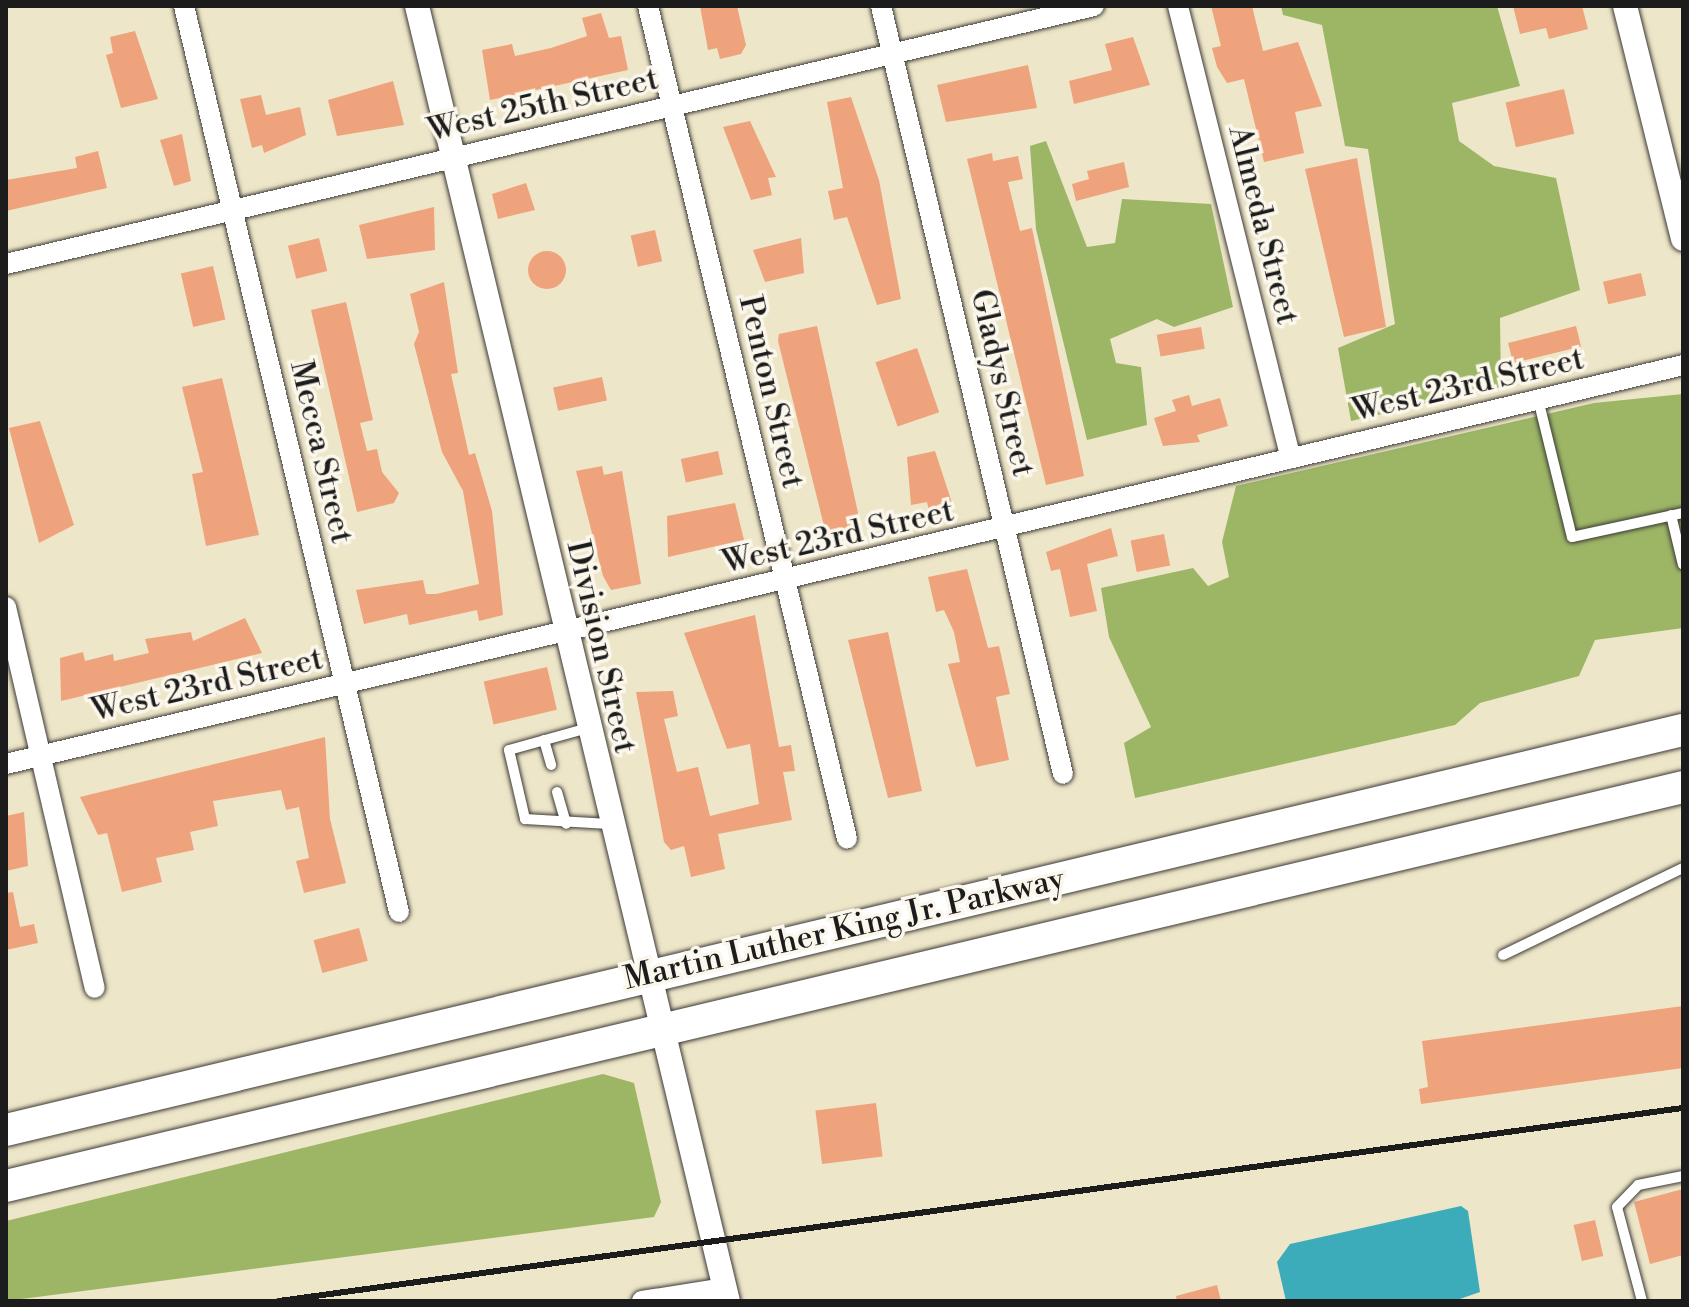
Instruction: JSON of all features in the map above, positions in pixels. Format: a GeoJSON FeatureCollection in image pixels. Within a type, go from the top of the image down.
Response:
{"type":"FeatureCollection","features":[{"type":"Feature","properties":{"kind":"highway","name":"Martin Luther King Jr. Parkway"},"geometry":{"type":"LineString","coordinates":[[6,1130],[1683,730]]}},
{"type":"Feature","properties":{"kind":"highway","name":"Martin Luther King Jr. Parkway"},"geometry":{"type":"LineString","coordinates":[[6,1186],[1683,787]]}},
{"type":"Feature","properties":{"kind":"street","name":"Mecca Street"},"geometry":{"type":"LineString","coordinates":[[184,6],[399,912]]}},
{"type":"Feature","properties":{"kind":"street","name":"Division Street"},"geometry":{"type":"LineString","coordinates":[[417,6],[659,1032],[727,1295]]}},
{"type":"Feature","properties":{"kind":"street","name":"Penton Street"},"geometry":{"type":"LineString","coordinates":[[648,6],[847,839]]}},
{"type":"Feature","properties":{"kind":"street","name":"Gladys Street"},"geometry":{"type":"LineString","coordinates":[[881,6],[1063,774]]}},
{"type":"Feature","properties":{"kind":"street","name":"West 25th Street"},"geometry":{"type":"LineString","coordinates":[[6,264],[1094,6]]}},
{"type":"Feature","properties":{"kind":"street","name":"Almeda Street"},"geometry":{"type":"LineString","coordinates":[[1178,6],[1291,458]]}},
{"type":"Feature","properties":{"kind":"street"},"geometry":{"type":"LineString","coordinates":[[1625,6],[1683,239]]}},
{"type":"Feature","properties":{"kind":"street","name":"West 23rd Street"},"geometry":{"type":"LineString","coordinates":[[6,764],[1683,365]]}},
{"type":"Feature","properties":{"kind":"street"},"geometry":{"type":"LineString","coordinates":[[6,607],[95,988]]}},
{"type":"Feature","properties":{"kind":"street"},"geometry":{"type":"LineString","coordinates":[[642,1301],[727,1295]]}},
{"type":"Feature","properties":{"kind":"lane"},"geometry":{"type":"LineString","coordinates":[[1538,399],[1572,537],[1677,514],[1683,565]]}},
{"type":"Feature","properties":{"kind":"lane"},"geometry":{"type":"LineString","coordinates":[[589,728],[509,750],[525,819],[566,824],[609,824]]}},
{"type":"Feature","properties":{"kind":"lane"},"geometry":{"type":"LineString","coordinates":[[544,740],[551,765]]}},
{"type":"Feature","properties":{"kind":"lane"},"geometry":{"type":"LineString","coordinates":[[557,792],[566,824]]}},
{"type":"Feature","properties":{"kind":"lane"},"geometry":{"type":"LineString","coordinates":[[1503,955],[1683,868]]}},
{"type":"Feature","properties":{"kind":"lane"},"geometry":{"type":"LineString","coordinates":[[1642,1301],[1617,1207],[1638,1185],[1683,1176]]}},
{"type":"Feature","properties":{"kind":"green space"},"geometry":{"type":"Polygon","coordinates":[[[1281,6],[1497,6],[1520,86],[1452,103],[1459,141],[1494,166],[1556,178],[1580,290],[1500,318],[1501,387],[1351,421],[1338,348],[1395,324],[1368,149],[1345,146],[1322,25],[1283,15],[1281,6]]]}},
{"type":"Feature","properties":{"kind":"green space"},"geometry":{"type":"Polygon","coordinates":[[[1046,141],[1087,247],[1115,243],[1122,199],[1211,204],[1233,307],[1174,327],[1157,319],[1110,339],[1116,363],[1141,367],[1147,425],[1087,440],[1036,229],[1030,146],[1046,141]]]}},
{"type":"Feature","properties":{"kind":"green space"},"geometry":{"type":"Polygon","coordinates":[[[1683,394],[1683,628],[1595,640],[1579,676],[1480,703],[1455,725],[1135,798],[1124,743],[1151,727],[1109,637],[1101,588],[1193,568],[1208,586],[1229,577],[1222,542],[1236,486],[1594,403],[1683,394]]]}},
{"type":"Feature","properties":{"kind":"green space"},"geometry":{"type":"Polygon","coordinates":[[[603,1074],[634,1083],[661,1202],[654,1217],[6,1301],[6,1221],[603,1074]]]}},
{"type":"Feature","properties":{"kind":"water"},"geometry":{"type":"Polygon","coordinates":[[[1461,1206],[1468,1211],[1480,1292],[1454,1301],[1286,1301],[1277,1262],[1290,1244],[1461,1206]]]}},
{"type":"Feature","properties":{"kind":"building"},"geometry":{"type":"Polygon","coordinates":[[[700,6],[737,6],[746,45],[741,54],[720,59],[717,48],[708,50],[700,6]]]}},
{"type":"Feature","properties":{"kind":"building"},"geometry":{"type":"Polygon","coordinates":[[[1211,6],[1252,6],[1263,51],[1298,42],[1322,106],[1295,112],[1304,153],[1264,162],[1244,79],[1227,83],[1217,67],[1212,48],[1221,46],[1211,6]]]}},
{"type":"Feature","properties":{"kind":"building"},"geometry":{"type":"Polygon","coordinates":[[[1513,6],[1582,6],[1588,29],[1549,39],[1546,28],[1520,34],[1513,6]]]}},
{"type":"Feature","properties":{"kind":"building"},"geometry":{"type":"Polygon","coordinates":[[[601,13],[609,38],[621,36],[628,70],[490,100],[482,50],[512,44],[515,56],[551,48],[587,36],[582,18],[601,13]]]}},
{"type":"Feature","properties":{"kind":"building"},"geometry":{"type":"Polygon","coordinates":[[[135,31],[158,99],[121,108],[106,55],[113,53],[110,37],[135,31]]]}},
{"type":"Feature","properties":{"kind":"building"},"geometry":{"type":"Polygon","coordinates":[[[1133,37],[1150,85],[1074,104],[1069,81],[1112,70],[1105,44],[1133,37]]]}},
{"type":"Feature","properties":{"kind":"building"},"geometry":{"type":"Polygon","coordinates":[[[1028,65],[1037,108],[946,122],[937,85],[1028,65]]]}},
{"type":"Feature","properties":{"kind":"building"},"geometry":{"type":"Polygon","coordinates":[[[393,81],[404,125],[337,136],[328,100],[393,81]]]}},
{"type":"Feature","properties":{"kind":"building"},"geometry":{"type":"Polygon","coordinates":[[[1564,89],[1574,134],[1516,147],[1506,102],[1564,89]]]}},
{"type":"Feature","properties":{"kind":"building"},"geometry":{"type":"Polygon","coordinates":[[[261,95],[266,115],[300,107],[306,135],[264,153],[262,145],[252,148],[240,99],[261,95]]]}},
{"type":"Feature","properties":{"kind":"building"},"geometry":{"type":"Polygon","coordinates":[[[851,97],[879,180],[901,299],[877,305],[847,217],[834,220],[828,191],[843,188],[827,102],[851,97]]]}},
{"type":"Feature","properties":{"kind":"building"},"geometry":{"type":"Polygon","coordinates":[[[750,121],[776,177],[768,178],[772,195],[751,200],[723,127],[750,121]]]}},
{"type":"Feature","properties":{"kind":"building"},"geometry":{"type":"Polygon","coordinates":[[[182,134],[191,181],[174,186],[160,140],[182,134]]]}},
{"type":"Feature","properties":{"kind":"building"},"geometry":{"type":"Polygon","coordinates":[[[98,151],[107,188],[6,211],[6,180],[77,168],[75,157],[98,151]]]}},
{"type":"Feature","properties":{"kind":"building"},"geometry":{"type":"Polygon","coordinates":[[[992,153],[993,161],[1018,156],[1023,179],[1008,182],[1020,231],[1032,228],[1084,476],[1046,485],[967,159],[992,153]]]}},
{"type":"Feature","properties":{"kind":"building"},"geometry":{"type":"Polygon","coordinates":[[[1357,158],[1386,327],[1344,337],[1305,169],[1357,158]]]}},
{"type":"Feature","properties":{"kind":"building"},"geometry":{"type":"Polygon","coordinates":[[[1124,162],[1129,187],[1076,201],[1072,184],[1089,179],[1087,171],[1124,162]]]}},
{"type":"Feature","properties":{"kind":"building"},"geometry":{"type":"Polygon","coordinates":[[[526,183],[535,210],[498,219],[492,194],[526,183]]]}},
{"type":"Feature","properties":{"kind":"building"},"geometry":{"type":"Polygon","coordinates":[[[434,207],[435,250],[367,259],[359,225],[434,207]]]}},
{"type":"Feature","properties":{"kind":"building"},"geometry":{"type":"Polygon","coordinates":[[[655,230],[662,261],[638,267],[631,236],[655,230]]]}},
{"type":"Feature","properties":{"kind":"building"},"geometry":{"type":"Polygon","coordinates":[[[319,238],[327,271],[296,279],[288,246],[319,238]]]}},
{"type":"Feature","properties":{"kind":"building"},"geometry":{"type":"Polygon","coordinates":[[[801,238],[804,273],[765,282],[753,250],[801,238]]]}},
{"type":"Feature","properties":{"kind":"building"},"geometry":{"type":"Polygon","coordinates":[[[547,251],[560,257],[566,270],[560,283],[547,289],[534,283],[528,270],[534,257],[547,251]]]}},
{"type":"Feature","properties":{"kind":"building"},"geometry":{"type":"Polygon","coordinates":[[[213,266],[225,320],[193,327],[181,273],[213,266]]]}},
{"type":"Feature","properties":{"kind":"building"},"geometry":{"type":"Polygon","coordinates":[[[1641,273],[1646,295],[1608,304],[1603,282],[1641,273]]]}},
{"type":"Feature","properties":{"kind":"building"},"geometry":{"type":"Polygon","coordinates":[[[444,282],[458,373],[451,374],[469,455],[475,453],[492,511],[503,615],[479,621],[477,610],[409,625],[407,614],[364,624],[356,590],[423,580],[426,594],[436,594],[479,584],[463,491],[442,452],[414,344],[419,332],[410,294],[444,282]]]}},
{"type":"Feature","properties":{"kind":"building"},"geometry":{"type":"Polygon","coordinates":[[[346,302],[373,420],[360,423],[367,451],[377,449],[382,472],[399,493],[394,503],[357,512],[311,310],[346,302]]]}},
{"type":"Feature","properties":{"kind":"building"},"geometry":{"type":"Polygon","coordinates":[[[817,326],[862,531],[827,538],[778,341],[779,334],[817,326]]]}},
{"type":"Feature","properties":{"kind":"building"},"geometry":{"type":"Polygon","coordinates":[[[1576,326],[1581,346],[1513,363],[1508,343],[1576,326]]]}},
{"type":"Feature","properties":{"kind":"building"},"geometry":{"type":"Polygon","coordinates":[[[1201,327],[1205,349],[1161,356],[1157,335],[1201,327]]]}},
{"type":"Feature","properties":{"kind":"building"},"geometry":{"type":"Polygon","coordinates":[[[917,348],[939,412],[898,427],[875,362],[917,348]]]}},
{"type":"Feature","properties":{"kind":"building"},"geometry":{"type":"Polygon","coordinates":[[[602,377],[607,400],[558,411],[553,387],[602,377]]]}},
{"type":"Feature","properties":{"kind":"building"},"geometry":{"type":"Polygon","coordinates":[[[222,378],[259,535],[206,546],[192,474],[203,472],[182,387],[222,378]]]}},
{"type":"Feature","properties":{"kind":"building"},"geometry":{"type":"Polygon","coordinates":[[[1189,395],[1192,406],[1220,398],[1228,426],[1197,435],[1200,442],[1163,446],[1154,418],[1176,411],[1172,400],[1189,395]]]}},
{"type":"Feature","properties":{"kind":"building"},"geometry":{"type":"Polygon","coordinates":[[[40,421],[74,525],[39,543],[9,428],[40,421]]]}},
{"type":"Feature","properties":{"kind":"building"},"geometry":{"type":"Polygon","coordinates":[[[718,451],[723,474],[686,482],[681,459],[718,451]]]}},
{"type":"Feature","properties":{"kind":"building"},"geometry":{"type":"Polygon","coordinates":[[[935,451],[953,506],[929,511],[927,502],[911,505],[907,457],[935,451]]]}},
{"type":"Feature","properties":{"kind":"building"},"geometry":{"type":"Polygon","coordinates":[[[602,466],[604,475],[622,471],[641,584],[611,590],[603,576],[576,471],[602,466]]]}},
{"type":"Feature","properties":{"kind":"building"},"geometry":{"type":"Polygon","coordinates":[[[735,503],[744,540],[668,557],[667,516],[735,503]]]}},
{"type":"Feature","properties":{"kind":"building"},"geometry":{"type":"Polygon","coordinates":[[[1111,528],[1118,556],[1087,564],[1097,611],[1070,617],[1060,569],[1051,571],[1046,552],[1111,528]]]}},
{"type":"Feature","properties":{"kind":"building"},"geometry":{"type":"Polygon","coordinates":[[[1164,534],[1170,565],[1137,572],[1131,540],[1164,534]]]}},
{"type":"Feature","properties":{"kind":"building"},"geometry":{"type":"Polygon","coordinates":[[[967,569],[988,648],[999,646],[1010,694],[996,697],[1009,760],[976,767],[948,664],[960,662],[954,632],[944,610],[936,612],[928,577],[967,569]]]}},
{"type":"Feature","properties":{"kind":"building"},"geometry":{"type":"Polygon","coordinates":[[[755,615],[779,747],[791,745],[795,771],[783,772],[792,820],[718,834],[725,869],[691,877],[684,846],[671,850],[664,842],[636,692],[673,691],[678,716],[664,719],[677,772],[698,767],[710,816],[759,804],[750,744],[727,749],[684,633],[755,615]]]}},
{"type":"Feature","properties":{"kind":"building"},"geometry":{"type":"Polygon","coordinates":[[[245,618],[262,653],[61,701],[60,658],[83,652],[85,661],[113,654],[114,661],[149,653],[145,639],[191,632],[193,641],[245,618]]]}},
{"type":"Feature","properties":{"kind":"building"},"geometry":{"type":"Polygon","coordinates":[[[888,632],[922,791],[888,798],[848,640],[888,632]]]}},
{"type":"Feature","properties":{"kind":"building"},"geometry":{"type":"Polygon","coordinates":[[[547,667],[557,710],[494,724],[484,682],[547,667]]]}},
{"type":"Feature","properties":{"kind":"building"},"geometry":{"type":"Polygon","coordinates":[[[325,737],[330,819],[346,883],[304,893],[296,861],[309,858],[299,807],[286,810],[281,790],[213,801],[218,826],[190,832],[194,850],[156,858],[162,882],[122,892],[107,833],[98,835],[80,797],[325,737]]]}},
{"type":"Feature","properties":{"kind":"building"},"geometry":{"type":"Polygon","coordinates":[[[24,812],[28,866],[6,871],[6,816],[24,812]]]}},
{"type":"Feature","properties":{"kind":"building"},"geometry":{"type":"Polygon","coordinates":[[[13,892],[20,927],[34,924],[38,943],[6,950],[6,893],[13,892]]]}},
{"type":"Feature","properties":{"kind":"building"},"geometry":{"type":"Polygon","coordinates":[[[359,928],[368,961],[322,973],[314,940],[359,928]]]}},
{"type":"Feature","properties":{"kind":"building"},"geometry":{"type":"Polygon","coordinates":[[[1683,1006],[1683,1068],[1421,1104],[1419,1089],[1428,1087],[1422,1041],[1683,1006]]]}},
{"type":"Feature","properties":{"kind":"building"},"geometry":{"type":"Polygon","coordinates":[[[876,1103],[883,1157],[822,1164],[815,1110],[876,1103]]]}},
{"type":"Feature","properties":{"kind":"building"},"geometry":{"type":"Polygon","coordinates":[[[1683,1189],[1683,1255],[1650,1264],[1634,1202],[1683,1189]]]}},
{"type":"Feature","properties":{"kind":"building"},"geometry":{"type":"Polygon","coordinates":[[[1595,1220],[1603,1256],[1582,1261],[1574,1225],[1595,1220]]]}},
{"type":"Feature","properties":{"kind":"building"},"geometry":{"type":"Polygon","coordinates":[[[1217,1285],[1221,1301],[1177,1301],[1176,1296],[1217,1285]]]}},
{"type":"Feature","properties":{"kind":"railway"},"geometry":{"type":"LineString","coordinates":[[279,1301],[1683,1108]]}}]}
